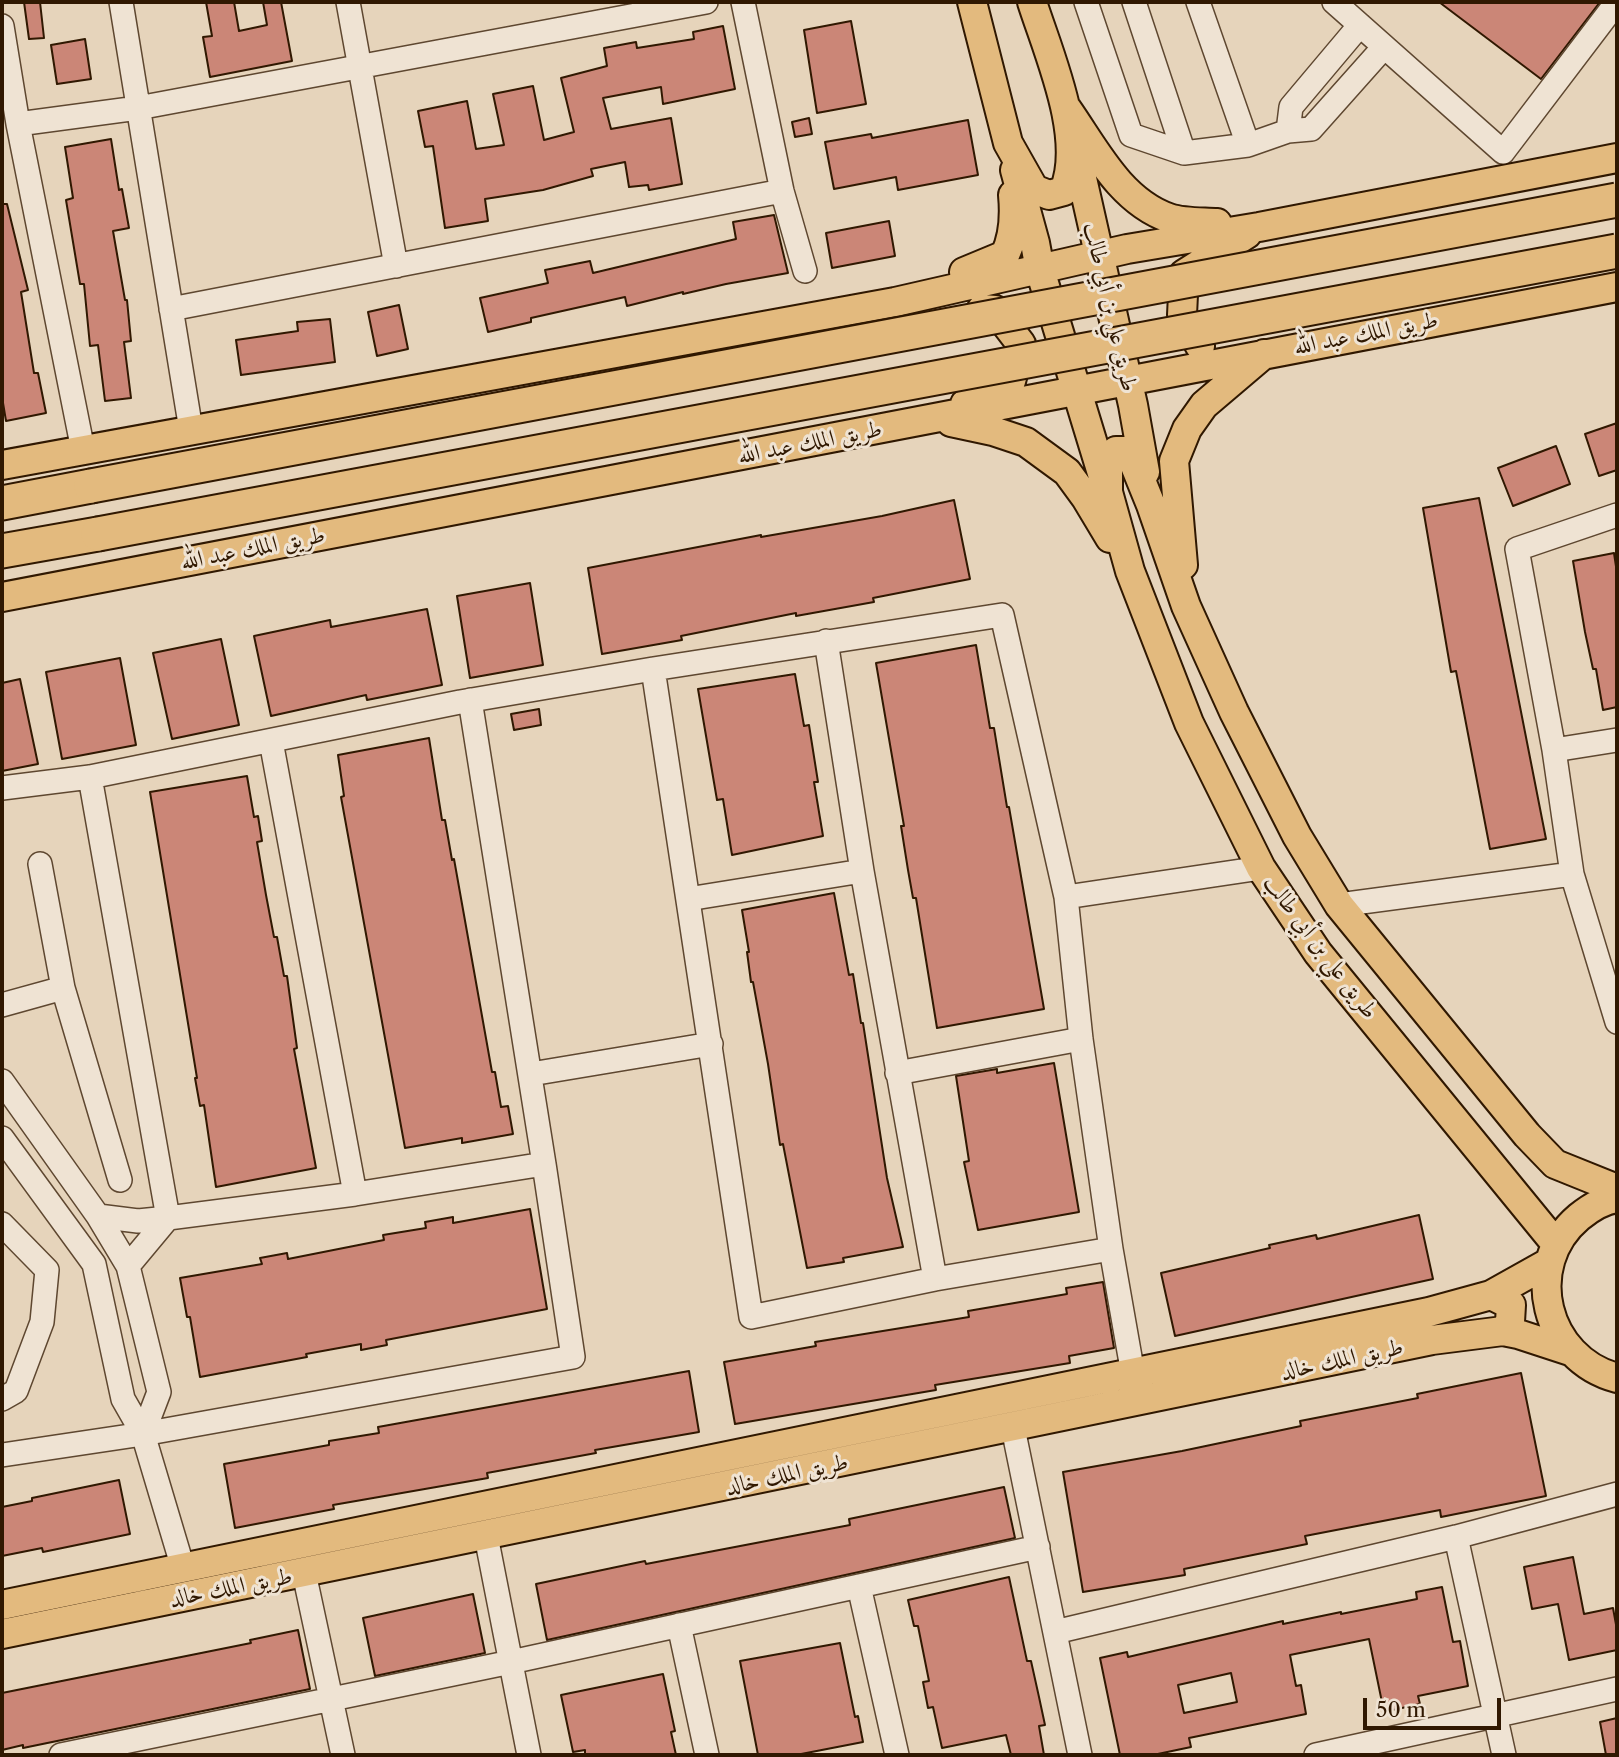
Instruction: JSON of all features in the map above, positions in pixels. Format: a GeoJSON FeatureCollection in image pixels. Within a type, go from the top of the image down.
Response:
{"type":"FeatureCollection","features":[{"type":"Feature","properties":{"kind":"highway"},"geometry":{"type":"LineString","coordinates":[[2,503],[1617,200]]}},
{"type":"Feature","properties":{"kind":"highway","name":"طريق الملك عبد الله"},"geometry":{"type":"LineString","coordinates":[[2,551],[1617,251]]}},
{"type":"Feature","properties":{"kind":"highway"},"geometry":{"type":"LineString","coordinates":[[2,494],[91,486]]}},
{"type":"Feature","properties":{"kind":"main road","name":"طريق علي بن أبي طالب"},"geometry":{"type":"LineString","coordinates":[[972,2],[1040,270],[1130,571],[1189,723],[1261,868],[1318,953],[1553,1253]]}},
{"type":"Feature","properties":{"kind":"main road","name":"طريق علي بن أبي طالب"},"geometry":{"type":"LineString","coordinates":[[1032,2],[1067,109],[1128,380],[1151,505]]}},
{"type":"Feature","properties":{"kind":"main road","name":"طريق علي بن أبي طالب"},"geometry":{"type":"LineString","coordinates":[[1008,143],[1034,189],[1049,195],[1064,191],[1071,174],[1067,109]]}},
{"type":"Feature","properties":{"kind":"main road"},"geometry":{"type":"LineString","coordinates":[[1067,109],[1123,188],[1151,209],[1171,219],[1258,227]]}},
{"type":"Feature","properties":{"kind":"main road"},"geometry":{"type":"LineString","coordinates":[[895,302],[1005,255],[1011,242],[1014,214],[1008,143]]}},
{"type":"Feature","properties":{"kind":"main road"},"geometry":{"type":"LineString","coordinates":[[2,465],[895,302],[1127,249],[1258,227],[1617,158]]}},
{"type":"Feature","properties":{"kind":"main road"},"geometry":{"type":"LineString","coordinates":[[1258,227],[1184,274],[1182,315],[1201,347],[1266,352]]}},
{"type":"Feature","properties":{"kind":"main road","name":"طريق الملك عبد الله"},"geometry":{"type":"LineString","coordinates":[[2,597],[934,419],[1266,352],[1617,287]]}},
{"type":"Feature","properties":{"kind":"main road"},"geometry":{"type":"LineString","coordinates":[[895,302],[995,310],[1021,344],[1011,381],[934,419]]}},
{"type":"Feature","properties":{"kind":"main road"},"geometry":{"type":"LineString","coordinates":[[1186,606],[1174,461],[1187,429],[1204,405],[1266,352]]}},
{"type":"Feature","properties":{"kind":"main road"},"geometry":{"type":"LineString","coordinates":[[934,419],[993,430],[1026,442],[1067,472],[1130,571]]}},
{"type":"Feature","properties":{"kind":"main road","name":"طريق علي بن أبي طالب"},"geometry":{"type":"LineString","coordinates":[[1108,492],[1108,459],[1116,451],[1129,451],[1186,606],[1234,712],[1291,824],[1339,905],[1527,1135],[1555,1164],[1617,1189]]}},
{"type":"Feature","properties":{"kind":"main road"},"geometry":{"type":"LineString","coordinates":[[2,562],[98,534]]}},
{"type":"Feature","properties":{"kind":"main road"},"geometry":{"type":"LineString","coordinates":[[1617,1198],[1588,1209],[1570,1224],[1553,1253],[1546,1293],[1553,1325],[1570,1351],[1591,1367],[1617,1378]]}},
{"type":"Feature","properties":{"kind":"main road","name":"طريق الملك خالد"},"geometry":{"type":"LineString","coordinates":[[2,1605],[1429,1312],[1491,1295],[1553,1253]]}},
{"type":"Feature","properties":{"kind":"main road"},"geometry":{"type":"LineString","coordinates":[[1491,1295],[1511,1305],[1510,1322],[1503,1331]]}},
{"type":"Feature","properties":{"kind":"main road","name":"طريق الملك خالد"},"geometry":{"type":"LineString","coordinates":[[2,1634],[1432,1340],[1503,1331],[1570,1351]]}},
{"type":"Feature","properties":{"kind":"street"},"geometry":{"type":"LineString","coordinates":[[121,2],[191,430]]}},
{"type":"Feature","properties":{"kind":"street"},"geometry":{"type":"LineString","coordinates":[[348,2],[396,266]]}},
{"type":"Feature","properties":{"kind":"street"},"geometry":{"type":"LineString","coordinates":[[12,110],[138,108],[359,66],[621,9],[706,2]]}},
{"type":"Feature","properties":{"kind":"street"},"geometry":{"type":"LineString","coordinates":[[743,2],[782,191],[804,271]]}},
{"type":"Feature","properties":{"kind":"street"},"geometry":{"type":"LineString","coordinates":[[1086,2],[1131,135],[1184,153],[1248,145],[1288,131],[1311,129],[1384,47]]}},
{"type":"Feature","properties":{"kind":"street"},"geometry":{"type":"LineString","coordinates":[[1133,2],[1184,153]]}},
{"type":"Feature","properties":{"kind":"street"},"geometry":{"type":"LineString","coordinates":[[1198,2],[1248,145]]}},
{"type":"Feature","properties":{"kind":"street"},"geometry":{"type":"LineString","coordinates":[[1334,2],[1503,152],[1617,2]]}},
{"type":"Feature","properties":{"kind":"street"},"geometry":{"type":"LineString","coordinates":[[1288,131],[1291,107],[1360,25]]}},
{"type":"Feature","properties":{"kind":"street"},"geometry":{"type":"LineString","coordinates":[[2,26],[12,110],[83,450]]}},
{"type":"Feature","properties":{"kind":"street"},"geometry":{"type":"LineString","coordinates":[[171,309],[782,191]]}},
{"type":"Feature","properties":{"kind":"street"},"geometry":{"type":"LineString","coordinates":[[1617,515],[1517,549],[1554,750],[1572,874],[1617,1022]]}},
{"type":"Feature","properties":{"kind":"street"},"geometry":{"type":"LineString","coordinates":[[2,788],[90,777],[470,700],[1002,615],[1066,897],[1081,1039],[1111,1250],[1133,1374]]}},
{"type":"Feature","properties":{"kind":"street"},"geometry":{"type":"LineString","coordinates":[[826,642],[862,871],[935,1279]]}},
{"type":"Feature","properties":{"kind":"street"},"geometry":{"type":"LineString","coordinates":[[653,669],[751,1317],[935,1279],[1111,1250]]}},
{"type":"Feature","properties":{"kind":"street"},"geometry":{"type":"LineString","coordinates":[[2,1455],[143,1434],[573,1357],[531,1074],[470,700]]}},
{"type":"Feature","properties":{"kind":"street"},"geometry":{"type":"LineString","coordinates":[[1554,750],[1617,740]]}},
{"type":"Feature","properties":{"kind":"street"},"geometry":{"type":"LineString","coordinates":[[271,741],[355,1194]]}},
{"type":"Feature","properties":{"kind":"street"},"geometry":{"type":"LineString","coordinates":[[90,777],[168,1218],[128,1266]]}},
{"type":"Feature","properties":{"kind":"street"},"geometry":{"type":"LineString","coordinates":[[40,864],[63,988],[120,1180]]}},
{"type":"Feature","properties":{"kind":"street"},"geometry":{"type":"LineString","coordinates":[[1066,897],[1261,868]]}},
{"type":"Feature","properties":{"kind":"street"},"geometry":{"type":"LineString","coordinates":[[688,899],[862,871]]}},
{"type":"Feature","properties":{"kind":"street"},"geometry":{"type":"LineString","coordinates":[[1339,905],[1572,874]]}},
{"type":"Feature","properties":{"kind":"street"},"geometry":{"type":"LineString","coordinates":[[2,1005],[63,988]]}},
{"type":"Feature","properties":{"kind":"street"},"geometry":{"type":"LineString","coordinates":[[897,1073],[1081,1039]]}},
{"type":"Feature","properties":{"kind":"street"},"geometry":{"type":"LineString","coordinates":[[531,1074],[711,1044]]}},
{"type":"Feature","properties":{"kind":"street"},"geometry":{"type":"LineString","coordinates":[[2,1081],[98,1216],[128,1266],[159,1392],[143,1434]]}},
{"type":"Feature","properties":{"kind":"street"},"geometry":{"type":"LineString","coordinates":[[4,1147],[94,1264],[123,1399],[143,1434],[183,1568]]}},
{"type":"Feature","properties":{"kind":"street"},"geometry":{"type":"LineString","coordinates":[[98,1216],[138,1221],[168,1218],[355,1194],[544,1164]]}},
{"type":"Feature","properties":{"kind":"street"},"geometry":{"type":"LineString","coordinates":[[2,1224],[47,1270],[42,1322],[16,1391],[2,1399]]}},
{"type":"Feature","properties":{"kind":"street"},"geometry":{"type":"LineString","coordinates":[[1013,1428],[1080,1755]]}},
{"type":"Feature","properties":{"kind":"street"},"geometry":{"type":"LineString","coordinates":[[1055,1632],[1456,1536],[1617,1494]]}},
{"type":"Feature","properties":{"kind":"street"},"geometry":{"type":"LineString","coordinates":[[486,1536],[529,1755]]}},
{"type":"Feature","properties":{"kind":"street"},"geometry":{"type":"LineString","coordinates":[[1456,1536],[1504,1755]]}},
{"type":"Feature","properties":{"kind":"street"},"geometry":{"type":"LineString","coordinates":[[61,1755],[166,1744],[331,1699],[1038,1547]]}},
{"type":"Feature","properties":{"kind":"street"},"geometry":{"type":"LineString","coordinates":[[304,1573],[343,1755]]}},
{"type":"Feature","properties":{"kind":"street"},"geometry":{"type":"LineString","coordinates":[[859,1586],[897,1755]]}},
{"type":"Feature","properties":{"kind":"street"},"geometry":{"type":"LineString","coordinates":[[679,1625],[707,1755]]}},
{"type":"Feature","properties":{"kind":"street"},"geometry":{"type":"LineString","coordinates":[[1316,1755],[1617,1689]]}},
{"type":"Feature","properties":{"kind":"building"},"geometry":{"type":"Polygon","coordinates":[[[24,2],[40,2],[44,38],[29,39],[24,2]]]}},
{"type":"Feature","properties":{"kind":"building"},"geometry":{"type":"Polygon","coordinates":[[[206,2],[234,2],[239,31],[267,25],[263,2],[281,2],[292,61],[210,77],[203,37],[212,36],[206,2]]]}},
{"type":"Feature","properties":{"kind":"building"},"geometry":{"type":"Polygon","coordinates":[[[1439,2],[1600,2],[1541,79],[1439,2]]]}},
{"type":"Feature","properties":{"kind":"building"},"geometry":{"type":"Polygon","coordinates":[[[851,21],[866,104],[817,113],[804,30],[851,21]]]}},
{"type":"Feature","properties":{"kind":"building"},"geometry":{"type":"Polygon","coordinates":[[[723,26],[735,89],[663,104],[661,87],[603,98],[611,129],[671,118],[682,184],[649,190],[648,185],[629,187],[625,162],[591,169],[593,176],[543,190],[485,199],[488,221],[445,228],[433,146],[425,147],[418,111],[467,101],[476,149],[504,145],[493,94],[533,86],[544,140],[574,132],[561,78],[607,66],[604,48],[636,42],[637,48],[694,39],[693,32],[723,26]]]}},
{"type":"Feature","properties":{"kind":"building"},"geometry":{"type":"Polygon","coordinates":[[[85,39],[91,79],[57,84],[51,45],[85,39]]]}},
{"type":"Feature","properties":{"kind":"building"},"geometry":{"type":"Polygon","coordinates":[[[809,118],[812,134],[795,137],[792,122],[809,118]]]}},
{"type":"Feature","properties":{"kind":"building"},"geometry":{"type":"Polygon","coordinates":[[[968,120],[978,175],[898,190],[896,177],[834,189],[825,142],[871,134],[872,138],[968,120]]]}},
{"type":"Feature","properties":{"kind":"building"},"geometry":{"type":"Polygon","coordinates":[[[111,139],[119,190],[122,189],[129,228],[113,231],[127,300],[131,341],[124,342],[131,398],[105,401],[98,345],[90,346],[84,284],[80,284],[66,200],[73,198],[65,147],[111,139]]]}},
{"type":"Feature","properties":{"kind":"building"},"geometry":{"type":"Polygon","coordinates":[[[2,204],[7,204],[28,290],[21,292],[34,373],[38,373],[46,413],[6,421],[2,397],[2,204]]]}},
{"type":"Feature","properties":{"kind":"building"},"geometry":{"type":"Polygon","coordinates":[[[774,215],[788,273],[683,292],[627,306],[625,297],[531,318],[531,322],[488,332],[480,298],[548,283],[545,270],[590,261],[593,273],[736,239],[733,222],[774,215]]]}},
{"type":"Feature","properties":{"kind":"building"},"geometry":{"type":"Polygon","coordinates":[[[889,221],[895,256],[832,268],[826,233],[889,221]]]}},
{"type":"Feature","properties":{"kind":"building"},"geometry":{"type":"Polygon","coordinates":[[[399,305],[408,349],[377,356],[368,312],[399,305]]]}},
{"type":"Feature","properties":{"kind":"building"},"geometry":{"type":"Polygon","coordinates":[[[330,319],[335,362],[241,375],[236,340],[298,331],[297,322],[330,319]]]}},
{"type":"Feature","properties":{"kind":"building"},"geometry":{"type":"Polygon","coordinates":[[[1617,423],[1617,470],[1599,476],[1585,434],[1617,423]]]}},
{"type":"Feature","properties":{"kind":"building"},"geometry":{"type":"Polygon","coordinates":[[[1556,446],[1570,484],[1513,506],[1498,468],[1556,446]]]}},
{"type":"Feature","properties":{"kind":"building"},"geometry":{"type":"Polygon","coordinates":[[[1479,498],[1546,839],[1490,849],[1456,671],[1451,672],[1423,508],[1479,498]]]}},
{"type":"Feature","properties":{"kind":"building"},"geometry":{"type":"Polygon","coordinates":[[[954,500],[970,579],[873,598],[874,602],[796,616],[796,613],[681,636],[682,640],[602,654],[588,568],[761,535],[882,516],[954,500]]]}},
{"type":"Feature","properties":{"kind":"building"},"geometry":{"type":"Polygon","coordinates":[[[1614,553],[1617,573],[1617,707],[1603,710],[1596,669],[1593,669],[1585,632],[1573,561],[1614,553]]]}},
{"type":"Feature","properties":{"kind":"building"},"geometry":{"type":"Polygon","coordinates":[[[530,583],[543,665],[470,678],[457,596],[530,583]]]}},
{"type":"Feature","properties":{"kind":"building"},"geometry":{"type":"Polygon","coordinates":[[[427,609],[442,685],[367,700],[366,695],[271,716],[254,636],[330,620],[331,627],[427,609]]]}},
{"type":"Feature","properties":{"kind":"building"},"geometry":{"type":"Polygon","coordinates":[[[221,639],[239,725],[172,739],[153,653],[221,639]]]}},
{"type":"Feature","properties":{"kind":"building"},"geometry":{"type":"Polygon","coordinates":[[[976,645],[990,728],[994,728],[1009,807],[1044,1009],[937,1028],[916,898],[913,898],[908,870],[901,826],[904,826],[876,663],[976,645]]]}},
{"type":"Feature","properties":{"kind":"building"},"geometry":{"type":"Polygon","coordinates":[[[120,658],[136,745],[62,759],[46,672],[120,658]]]}},
{"type":"Feature","properties":{"kind":"building"},"geometry":{"type":"Polygon","coordinates":[[[795,674],[804,726],[809,725],[818,782],[814,782],[823,836],[732,855],[723,799],[717,800],[698,689],[795,674]]]}},
{"type":"Feature","properties":{"kind":"building"},"geometry":{"type":"Polygon","coordinates":[[[20,679],[38,764],[2,771],[2,683],[20,679]]]}},
{"type":"Feature","properties":{"kind":"building"},"geometry":{"type":"Polygon","coordinates":[[[539,709],[541,725],[514,730],[511,714],[539,709]]]}},
{"type":"Feature","properties":{"kind":"building"},"geometry":{"type":"Polygon","coordinates":[[[429,738],[442,820],[445,820],[452,860],[454,859],[492,1072],[495,1072],[501,1107],[508,1106],[513,1134],[462,1143],[462,1138],[405,1148],[341,797],[344,796],[338,755],[429,738]]]}},
{"type":"Feature","properties":{"kind":"building"},"geometry":{"type":"Polygon","coordinates":[[[247,776],[254,817],[258,816],[262,841],[257,842],[274,937],[277,937],[284,976],[287,976],[297,1048],[294,1049],[316,1168],[216,1187],[204,1105],[200,1106],[195,1078],[150,792],[247,776]]]}},
{"type":"Feature","properties":{"kind":"building"},"geometry":{"type":"Polygon","coordinates":[[[834,893],[849,975],[853,974],[863,1023],[887,1178],[903,1247],[807,1268],[783,1144],[780,1145],[768,1064],[751,982],[742,910],[834,893]]]}},
{"type":"Feature","properties":{"kind":"building"},"geometry":{"type":"Polygon","coordinates":[[[1054,1063],[1079,1212],[978,1230],[964,1162],[969,1161],[956,1076],[997,1069],[997,1073],[1054,1063]]]}},
{"type":"Feature","properties":{"kind":"building"},"geometry":{"type":"Polygon","coordinates":[[[530,1209],[547,1309],[386,1340],[387,1345],[361,1350],[361,1344],[200,1377],[180,1278],[262,1264],[260,1258],[287,1253],[288,1259],[384,1240],[383,1235],[426,1228],[425,1222],[453,1217],[453,1223],[530,1209]]]}},
{"type":"Feature","properties":{"kind":"building"},"geometry":{"type":"Polygon","coordinates":[[[1419,1215],[1433,1279],[1175,1336],[1161,1273],[1270,1248],[1269,1245],[1316,1235],[1317,1239],[1419,1215]]]}},
{"type":"Feature","properties":{"kind":"building"},"geometry":{"type":"Polygon","coordinates":[[[1103,1282],[1114,1348],[1069,1356],[1070,1363],[935,1385],[936,1390],[735,1424],[724,1362],[816,1346],[815,1342],[969,1317],[968,1311],[1067,1294],[1066,1288],[1103,1282]]]}},
{"type":"Feature","properties":{"kind":"building"},"geometry":{"type":"Polygon","coordinates":[[[689,1371],[699,1432],[595,1450],[596,1453],[487,1473],[488,1478],[333,1505],[334,1509],[235,1528],[224,1464],[379,1433],[378,1427],[689,1371]]]}},
{"type":"Feature","properties":{"kind":"building"},"geometry":{"type":"Polygon","coordinates":[[[1521,1373],[1546,1496],[1441,1517],[1440,1510],[1305,1536],[1307,1544],[1184,1569],[1185,1575],[1083,1592],[1063,1472],[1301,1426],[1300,1421],[1418,1398],[1417,1394],[1521,1373]]]}},
{"type":"Feature","properties":{"kind":"building"},"geometry":{"type":"Polygon","coordinates":[[[119,1480],[130,1534],[43,1552],[42,1548],[2,1556],[2,1507],[119,1480]]]}},
{"type":"Feature","properties":{"kind":"building"},"geometry":{"type":"Polygon","coordinates":[[[1004,1487],[1015,1538],[547,1640],[536,1584],[645,1561],[646,1564],[850,1525],[849,1519],[1004,1487]]]}},
{"type":"Feature","properties":{"kind":"building"},"geometry":{"type":"Polygon","coordinates":[[[1573,1557],[1584,1614],[1613,1608],[1617,1650],[1569,1660],[1558,1604],[1532,1609],[1524,1567],[1573,1557]]]}},
{"type":"Feature","properties":{"kind":"building"},"geometry":{"type":"Polygon","coordinates":[[[1009,1577],[1027,1661],[1031,1661],[1045,1725],[1039,1726],[1044,1755],[1011,1755],[1006,1735],[942,1748],[933,1707],[928,1708],[923,1682],[929,1681],[918,1626],[914,1626],[908,1600],[1009,1577]]]}},
{"type":"Feature","properties":{"kind":"building"},"geometry":{"type":"Polygon","coordinates":[[[1442,1587],[1453,1642],[1460,1641],[1468,1686],[1418,1696],[1420,1704],[1384,1712],[1369,1639],[1290,1655],[1296,1686],[1301,1685],[1306,1714],[1189,1738],[1191,1747],[1153,1755],[1120,1755],[1100,1658],[1127,1652],[1128,1657],[1283,1621],[1283,1624],[1417,1599],[1416,1592],[1442,1587]],[[1231,1673],[1178,1685],[1184,1713],[1237,1702],[1231,1673]]]}},
{"type":"Feature","properties":{"kind":"building"},"geometry":{"type":"Polygon","coordinates":[[[473,1594],[485,1653],[375,1676],[363,1618],[473,1594]]]}},
{"type":"Feature","properties":{"kind":"building"},"geometry":{"type":"Polygon","coordinates":[[[298,1630],[310,1689],[23,1748],[23,1745],[2,1750],[2,1693],[251,1643],[250,1640],[298,1630]]]}},
{"type":"Feature","properties":{"kind":"building"},"geometry":{"type":"Polygon","coordinates":[[[840,1643],[855,1717],[858,1716],[863,1742],[796,1755],[758,1755],[740,1661],[840,1643]]]}},
{"type":"Feature","properties":{"kind":"building"},"geometry":{"type":"Polygon","coordinates":[[[663,1674],[675,1731],[671,1732],[676,1755],[585,1755],[585,1750],[573,1752],[561,1695],[663,1674]]]}},
{"type":"Feature","properties":{"kind":"building"},"geometry":{"type":"Polygon","coordinates":[[[1617,1718],[1617,1755],[1606,1755],[1600,1722],[1617,1718]]]}}]}
